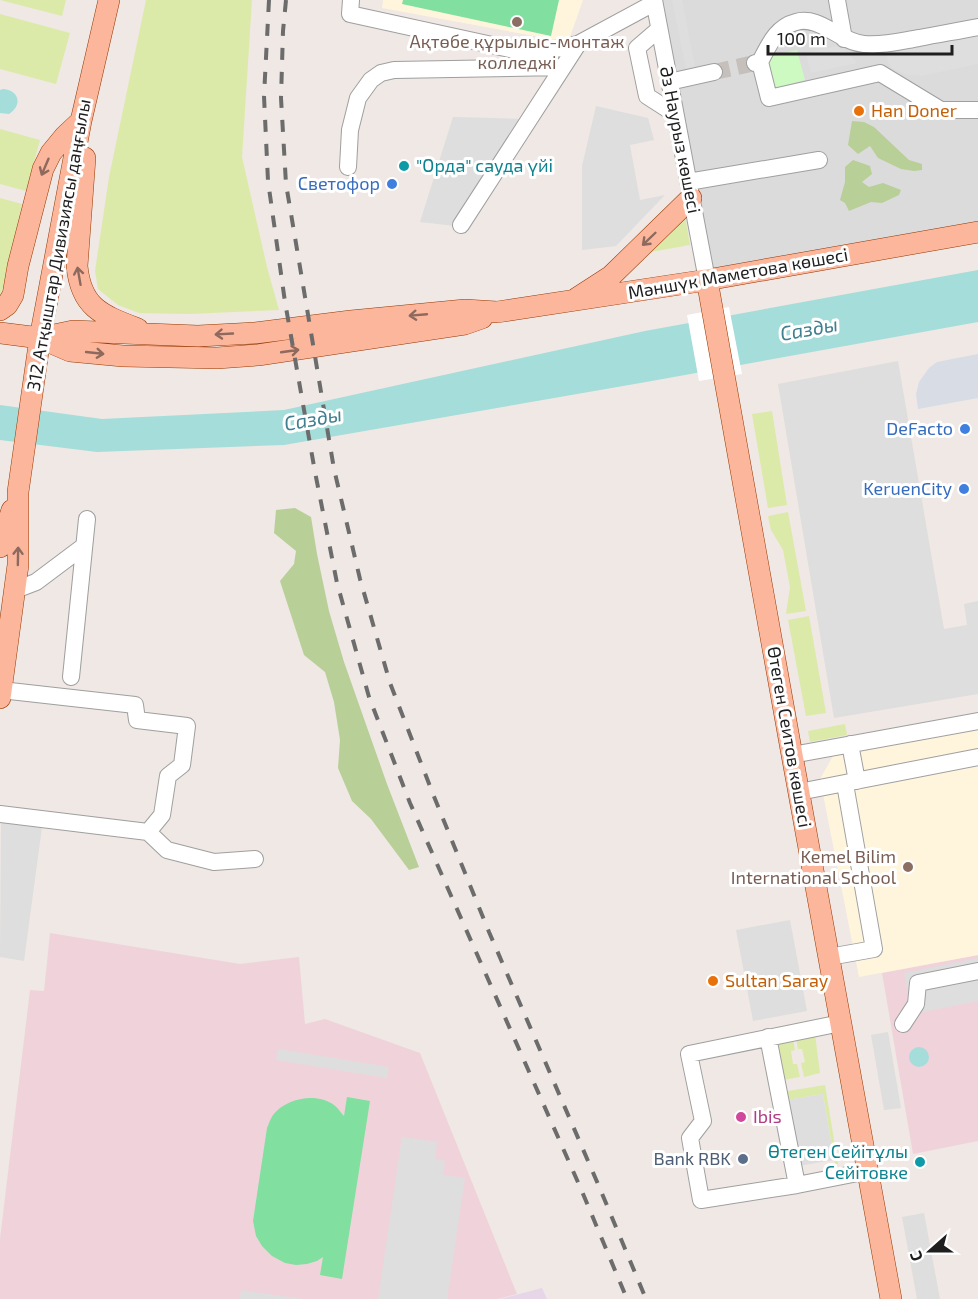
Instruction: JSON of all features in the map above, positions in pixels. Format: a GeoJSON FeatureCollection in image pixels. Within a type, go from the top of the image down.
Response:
{"type":"FeatureCollection","features":[{"type":"Feature","properties":{"kind":"main road","name":"312 Атқыштар Дивизиясы даңғылы"},"geometry":{"type":"LineString","coordinates":[[1,694],[18,565],[18,492],[40,338],[81,122],[109,0]]}},
{"type":"Feature","properties":{"kind":"main road"},"geometry":{"type":"LineString","coordinates":[[0,310],[7,305],[13,295],[18,266],[43,169],[51,153],[81,122]]}},
{"type":"Feature","properties":{"kind":"main road"},"geometry":{"type":"LineString","coordinates":[[81,122],[85,146],[78,279],[87,299],[95,309],[117,321],[152,334]]}},
{"type":"Feature","properties":{"kind":"main road"},"geometry":{"type":"LineString","coordinates":[[571,302],[610,276],[690,190]]}},
{"type":"Feature","properties":{"kind":"main road","name":"Мәншүк Мәметова көшесі"},"geometry":{"type":"LineString","coordinates":[[40,338],[73,331],[198,336],[255,333],[465,310],[497,312],[707,280],[978,232]]}},
{"type":"Feature","properties":{"kind":"main road","name":"Өтеген Сеитов көшесі"},"geometry":{"type":"LineString","coordinates":[[707,280],[891,1299]]}},
{"type":"Feature","properties":{"kind":"main road","name":"Мәншүк Мәметова көшесі"},"geometry":{"type":"LineString","coordinates":[[0,333],[40,338],[70,351],[123,356],[217,358],[258,355],[465,324],[497,312]]}},
{"type":"Feature","properties":{"kind":"main road","name":"312 Атқыштар Дивизиясы даңғылы"},"geometry":{"type":"LineString","coordinates":[[0,547],[18,492]]}},
{"type":"Feature","properties":{"kind":"street"},"geometry":{"type":"LineString","coordinates":[[351,0],[350,14],[519,51],[536,52],[578,44],[654,1]]}},
{"type":"Feature","properties":{"kind":"street"},"geometry":{"type":"LineString","coordinates":[[837,0],[844,39]]}},
{"type":"Feature","properties":{"kind":"street","name":"Әз Наурыз көшесі"},"geometry":{"type":"LineString","coordinates":[[654,1],[707,280]]}},
{"type":"Feature","properties":{"kind":"street"},"geometry":{"type":"LineString","coordinates":[[978,27],[885,44],[862,44],[844,39],[821,24],[806,20],[783,28],[774,36],[757,62],[769,98],[880,74],[941,110],[978,110]]}},
{"type":"Feature","properties":{"kind":"street"},"geometry":{"type":"LineString","coordinates":[[659,29],[637,48],[647,96],[675,114]]}},
{"type":"Feature","properties":{"kind":"street"},"geometry":{"type":"LineString","coordinates":[[461,225],[578,44]]}},
{"type":"Feature","properties":{"kind":"street"},"geometry":{"type":"LineString","coordinates":[[348,167],[350,130],[358,98],[371,80],[381,73],[394,70],[563,67]]}},
{"type":"Feature","properties":{"kind":"street"},"geometry":{"type":"LineString","coordinates":[[669,82],[714,72]]}},
{"type":"Feature","properties":{"kind":"street"},"geometry":{"type":"LineString","coordinates":[[690,190],[819,160]]}},
{"type":"Feature","properties":{"kind":"street"},"geometry":{"type":"LineString","coordinates":[[71,677],[87,519]]}},
{"type":"Feature","properties":{"kind":"street"},"geometry":{"type":"LineString","coordinates":[[15,586],[29,585],[84,546]]}},
{"type":"Feature","properties":{"kind":"street"},"geometry":{"type":"LineString","coordinates":[[1,694],[135,705],[137,720],[187,726],[182,765],[168,776],[162,814],[148,832]]}},
{"type":"Feature","properties":{"kind":"street"},"geometry":{"type":"LineString","coordinates":[[792,755],[978,721]]}},
{"type":"Feature","properties":{"kind":"street"},"geometry":{"type":"LineString","coordinates":[[830,957],[874,949],[851,783],[850,744]]}},
{"type":"Feature","properties":{"kind":"street"},"geometry":{"type":"LineString","coordinates":[[799,792],[978,757]]}},
{"type":"Feature","properties":{"kind":"street"},"geometry":{"type":"LineString","coordinates":[[0,814],[148,832],[167,850],[214,862],[255,859]]}},
{"type":"Feature","properties":{"kind":"street"},"geometry":{"type":"LineString","coordinates":[[903,1024],[916,1004],[918,983],[978,971]]}},
{"type":"Feature","properties":{"kind":"street"},"geometry":{"type":"LineString","coordinates":[[842,1023],[689,1054],[703,1121],[690,1138],[702,1200],[868,1171]]}},
{"type":"Feature","properties":{"kind":"street"},"geometry":{"type":"LineString","coordinates":[[768,1037],[797,1185]]}},
{"type":"Feature","properties":{"kind":"shaded area","name":"Ақтөбе құрылыс-монтаж колледжі"},"geometry":{"type":"Polygon","coordinates":[[[383,0],[583,0],[570,37],[556,40],[382,8],[383,0]]]}},
{"type":"Feature","properties":{"kind":"shaded area"},"geometry":{"type":"Polygon","coordinates":[[[654,0],[978,0],[978,232],[707,280],[654,0]]]}},
{"type":"Feature","properties":{"kind":"shaded area"},"geometry":{"type":"Polygon","coordinates":[[[672,0],[682,0],[695,67],[686,69],[672,0]]]}},
{"type":"Feature","properties":{"kind":"shaded area"},"geometry":{"type":"Polygon","coordinates":[[[978,33],[978,64],[921,76],[907,75],[892,68],[888,62],[886,50],[978,33]]]}},
{"type":"Feature","properties":{"kind":"shaded area"},"geometry":{"type":"Polygon","coordinates":[[[840,45],[857,63],[811,73],[806,53],[840,45]]]}},
{"type":"Feature","properties":{"kind":"shaded area"},"geometry":{"type":"Polygon","coordinates":[[[596,106],[648,118],[654,140],[630,145],[640,200],[665,195],[616,246],[582,250],[582,166],[596,106]]]}},
{"type":"Feature","properties":{"kind":"shaded area"},"geometry":{"type":"Polygon","coordinates":[[[453,117],[525,119],[455,226],[420,222],[453,117]]]}},
{"type":"Feature","properties":{"kind":"shaded area"},"geometry":{"type":"Polygon","coordinates":[[[978,354],[978,398],[918,409],[916,394],[919,382],[929,368],[937,362],[978,354]]]}},
{"type":"Feature","properties":{"kind":"shaded area"},"geometry":{"type":"Polygon","coordinates":[[[898,361],[944,629],[967,625],[964,604],[978,601],[978,694],[834,718],[778,384],[898,361]]]}},
{"type":"Feature","properties":{"kind":"shaded area","name":"Kemel Bilim International School"},"geometry":{"type":"Polygon","coordinates":[[[978,729],[978,955],[859,977],[820,779],[833,756],[978,729]]]}},
{"type":"Feature","properties":{"kind":"shaded area"},"geometry":{"type":"Polygon","coordinates":[[[1,822],[42,827],[24,961],[0,957],[1,822]]]}},
{"type":"Feature","properties":{"kind":"shaded area"},"geometry":{"type":"Polygon","coordinates":[[[790,920],[807,1011],[753,1021],[736,930],[790,920]]]}},
{"type":"Feature","properties":{"kind":"shaded area"},"geometry":{"type":"Polygon","coordinates":[[[50,933],[240,964],[299,957],[305,1024],[325,1019],[420,1053],[517,1294],[498,1299],[0,1299],[0,1239],[30,990],[44,991],[50,933]]]}},
{"type":"Feature","properties":{"kind":"shaded area"},"geometry":{"type":"Polygon","coordinates":[[[978,955],[978,1141],[913,1154],[882,973],[978,955]]]}},
{"type":"Feature","properties":{"kind":"shaded area"},"geometry":{"type":"Polygon","coordinates":[[[978,958],[978,1001],[912,1014],[904,973],[978,958]]]}},
{"type":"Feature","properties":{"kind":"shaded area"},"geometry":{"type":"Polygon","coordinates":[[[888,1032],[901,1108],[884,1110],[871,1035],[888,1032]]]}},
{"type":"Feature","properties":{"kind":"shaded area"},"geometry":{"type":"Polygon","coordinates":[[[278,1049],[389,1067],[387,1078],[276,1060],[278,1049]]]}},
{"type":"Feature","properties":{"kind":"shaded area"},"geometry":{"type":"Polygon","coordinates":[[[823,1094],[834,1160],[798,1166],[787,1100],[823,1094]]]}},
{"type":"Feature","properties":{"kind":"shaded area"},"geometry":{"type":"Polygon","coordinates":[[[402,1137],[437,1142],[435,1159],[445,1161],[443,1175],[465,1178],[447,1299],[378,1299],[402,1137]]]}},
{"type":"Feature","properties":{"kind":"shaded area"},"geometry":{"type":"Polygon","coordinates":[[[924,1213],[940,1299],[917,1299],[902,1217],[924,1213]]]}},
{"type":"Feature","properties":{"kind":"shaded area"},"geometry":{"type":"Polygon","coordinates":[[[542,1288],[547,1299],[500,1299],[542,1288]]]}},
{"type":"Feature","properties":{"kind":"shaded area"},"geometry":{"type":"Polygon","coordinates":[[[241,1290],[303,1299],[240,1299],[241,1290]]]}},
{"type":"Feature","properties":{"kind":"green space"},"geometry":{"type":"Polygon","coordinates":[[[0,0],[66,0],[62,16],[0,0]]]}},
{"type":"Feature","properties":{"kind":"green space"},"geometry":{"type":"Polygon","coordinates":[[[146,0],[252,0],[242,157],[279,310],[189,314],[139,313],[118,305],[98,289],[95,271],[109,177],[146,0]]]}},
{"type":"Feature","properties":{"kind":"green space","name":"Ақтөбе құрылыс-монтаж колледжі"},"geometry":{"type":"Polygon","coordinates":[[[403,0],[559,0],[551,36],[402,4],[403,0]]]}},
{"type":"Feature","properties":{"kind":"green space"},"geometry":{"type":"Polygon","coordinates":[[[0,14],[70,33],[56,84],[0,69],[0,14]]]}},
{"type":"Feature","properties":{"kind":"green space"},"geometry":{"type":"Polygon","coordinates":[[[797,50],[805,80],[776,88],[768,57],[797,50]]]}},
{"type":"Feature","properties":{"kind":"green space"},"geometry":{"type":"Polygon","coordinates":[[[852,121],[864,122],[874,127],[909,160],[922,164],[922,170],[901,169],[878,158],[870,146],[858,154],[848,145],[852,121]]]}},
{"type":"Feature","properties":{"kind":"green space"},"geometry":{"type":"Polygon","coordinates":[[[0,129],[40,140],[26,191],[0,184],[0,129]]]}},
{"type":"Feature","properties":{"kind":"green space"},"geometry":{"type":"Polygon","coordinates":[[[853,160],[870,166],[872,174],[862,182],[869,187],[883,183],[901,190],[899,195],[882,203],[871,202],[849,211],[845,203],[840,200],[845,182],[845,167],[853,160]]]}},
{"type":"Feature","properties":{"kind":"green space"},"geometry":{"type":"Polygon","coordinates":[[[0,198],[22,204],[5,283],[0,295],[0,198]]]}},
{"type":"Feature","properties":{"kind":"green space"},"geometry":{"type":"Polygon","coordinates":[[[684,210],[690,245],[645,253],[684,210]]]}},
{"type":"Feature","properties":{"kind":"green space"},"geometry":{"type":"Polygon","coordinates":[[[772,411],[787,505],[768,508],[752,414],[772,411]]]}},
{"type":"Feature","properties":{"kind":"green space"},"geometry":{"type":"Polygon","coordinates":[[[295,508],[311,517],[329,611],[344,662],[419,867],[409,870],[371,819],[352,801],[338,768],[340,740],[334,702],[325,672],[304,655],[280,581],[294,564],[296,551],[274,533],[276,510],[295,508]]]}},
{"type":"Feature","properties":{"kind":"green space"},"geometry":{"type":"Polygon","coordinates":[[[788,512],[806,611],[786,614],[790,587],[783,550],[771,530],[768,516],[788,512]]]}},
{"type":"Feature","properties":{"kind":"green space"},"geometry":{"type":"Polygon","coordinates":[[[809,616],[826,713],[806,716],[788,620],[809,616]]]}},
{"type":"Feature","properties":{"kind":"green space"},"geometry":{"type":"Polygon","coordinates":[[[845,724],[847,735],[810,742],[808,731],[845,724]]]}},
{"type":"Feature","properties":{"kind":"green space"},"geometry":{"type":"Polygon","coordinates":[[[795,1033],[815,1034],[820,1073],[804,1077],[801,1063],[805,1062],[802,1049],[798,1049],[795,1033]]]}},
{"type":"Feature","properties":{"kind":"green space"},"geometry":{"type":"Polygon","coordinates":[[[792,1034],[795,1050],[791,1051],[793,1064],[797,1064],[800,1077],[783,1080],[775,1042],[792,1034]]]}},
{"type":"Feature","properties":{"kind":"green space"},"geometry":{"type":"Polygon","coordinates":[[[825,1085],[838,1164],[835,1164],[823,1094],[787,1100],[788,1091],[825,1085]]]}},
{"type":"Feature","properties":{"kind":"green space"},"geometry":{"type":"Polygon","coordinates":[[[347,1097],[370,1101],[342,1279],[320,1275],[323,1257],[307,1264],[296,1265],[285,1263],[272,1256],[256,1236],[253,1221],[267,1128],[273,1115],[286,1104],[311,1098],[327,1101],[344,1116],[347,1097]]]}},
{"type":"Feature","properties":{"kind":"water"},"geometry":{"type":"Polygon","coordinates":[[[0,90],[13,92],[17,98],[16,106],[9,114],[0,113],[0,90]]]}},
{"type":"Feature","properties":{"kind":"water","name":"Сазды"},"geometry":{"type":"Polygon","coordinates":[[[978,270],[978,322],[284,445],[97,452],[0,440],[0,405],[102,419],[284,410],[645,331],[978,270]]]}},
{"type":"Feature","properties":{"kind":"water"},"geometry":{"type":"Polygon","coordinates":[[[919,1047],[926,1050],[929,1057],[926,1064],[919,1067],[912,1064],[909,1057],[912,1050],[919,1047]]]}},
{"type":"Feature","properties":{"kind":"pier"},"geometry":{"type":"Polygon","coordinates":[[[729,307],[742,374],[699,381],[687,315],[729,307]]]}},
{"type":"Feature","properties":{"kind":"tunnel"},"geometry":{"type":"LineString","coordinates":[[714,72],[755,63]]}},
{"type":"Feature","properties":{"kind":"railway"},"geometry":{"type":"LineString","coordinates":[[269,0],[264,96],[268,181],[285,302],[337,583],[369,697],[410,803],[581,1189],[627,1299]]}},
{"type":"Feature","properties":{"kind":"railway"},"geometry":{"type":"LineString","coordinates":[[286,0],[281,98],[286,184],[334,469],[360,579],[390,683],[433,794],[489,932],[646,1299]]}},
{"type":"Feature","properties":{"kind":"place","name":"Ақтөбе құрылыс-монтаж колледжі"},"geometry":{"type":"Point","coordinates":[517,22]}},
{"type":"Feature","properties":{"kind":"place","name":"Han Doner"},"geometry":{"type":"Point","coordinates":[859,111]}},
{"type":"Feature","properties":{"kind":"place","name":"\"Орда\" сауда үйі"},"geometry":{"type":"Point","coordinates":[404,166]}},
{"type":"Feature","properties":{"kind":"place","name":"Светофор"},"geometry":{"type":"Point","coordinates":[392,184]}},
{"type":"Feature","properties":{"kind":"place","name":"DeFacto"},"geometry":{"type":"Point","coordinates":[965,429]}},
{"type":"Feature","properties":{"kind":"place","name":"KeruenCity"},"geometry":{"type":"Point","coordinates":[964,489]}},
{"type":"Feature","properties":{"kind":"place","name":"Kemel Bilim International School"},"geometry":{"type":"Point","coordinates":[908,867]}},
{"type":"Feature","properties":{"kind":"place","name":"Sultan Saray"},"geometry":{"type":"Point","coordinates":[713,981]}},
{"type":"Feature","properties":{"kind":"place","name":"Ibis"},"geometry":{"type":"Point","coordinates":[741,1117]}},
{"type":"Feature","properties":{"kind":"place","name":"Bank RBK"},"geometry":{"type":"Point","coordinates":[743,1159]}},
{"type":"Feature","properties":{"kind":"place","name":"Өтеген Сейітұлы Сейітовке"},"geometry":{"type":"Point","coordinates":[920,1162]}}]}
